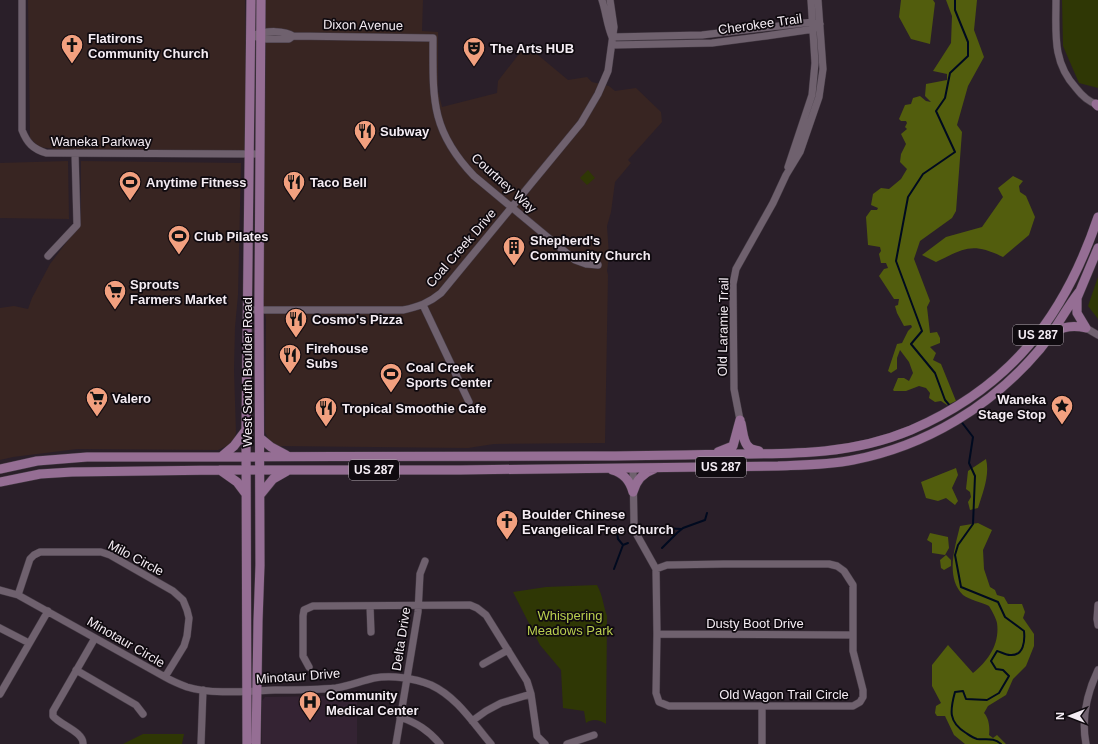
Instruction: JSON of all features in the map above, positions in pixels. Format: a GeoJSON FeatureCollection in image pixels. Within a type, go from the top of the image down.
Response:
{"type":"FeatureCollection","features":[{"type":"Feature","properties":{"kind":"main road","name":"West South Boulder Road"},"geometry":{"type":"LineString","coordinates":[[247,744],[246,430],[251,0]]}},
{"type":"Feature","properties":{"kind":"main road","name":"West South Boulder Road"},"geometry":{"type":"LineString","coordinates":[[256,744],[260,565],[259,310],[261,0]]}},
{"type":"Feature","properties":{"kind":"main road","name":"US 287"},"geometry":{"type":"LineString","coordinates":[[0,469],[37,461],[81,457],[707,455],[807,453],[854,448],[891,437],[929,421],[969,399],[1016,360],[1042,330],[1077,273],[1098,218]]}},
{"type":"Feature","properties":{"kind":"main road","name":"US 287"},"geometry":{"type":"LineString","coordinates":[[0,482],[30,475],[52,472],[608,469],[778,466],[853,460],[882,452],[936,433],[974,409],[1013,377],[1050,336],[1079,292],[1098,248]]}},
{"type":"Feature","properties":{"kind":"main road"},"geometry":{"type":"LineString","coordinates":[[1079,292],[1077,298],[1077,313],[1086,328]]}},
{"type":"Feature","properties":{"kind":"main road"},"geometry":{"type":"LineString","coordinates":[[1050,336],[1066,327],[1078,326],[1086,328]]}},
{"type":"Feature","properties":{"kind":"main road"},"geometry":{"type":"LineString","coordinates":[[740,420],[744,440],[747,445],[750,448],[769,454]]}},
{"type":"Feature","properties":{"kind":"main road"},"geometry":{"type":"LineString","coordinates":[[707,455],[733,446],[740,420]]}},
{"type":"Feature","properties":{"kind":"main road"},"geometry":{"type":"LineString","coordinates":[[221,457],[234,446],[246,430]]}},
{"type":"Feature","properties":{"kind":"main road"},"geometry":{"type":"LineString","coordinates":[[260,438],[271,447],[290,456]]}},
{"type":"Feature","properties":{"kind":"main road"},"geometry":{"type":"LineString","coordinates":[[633,468],[639,462],[653,455]]}},
{"type":"Feature","properties":{"kind":"main road"},"geometry":{"type":"LineString","coordinates":[[633,492],[642,476],[652,469],[659,468]]}},
{"type":"Feature","properties":{"kind":"main road"},"geometry":{"type":"LineString","coordinates":[[608,469],[617,471],[625,476],[633,492]]}},
{"type":"Feature","properties":{"kind":"main road"},"geometry":{"type":"LineString","coordinates":[[220,470],[237,482],[246,494]]}},
{"type":"Feature","properties":{"kind":"main road"},"geometry":{"type":"LineString","coordinates":[[260,495],[273,479],[288,470]]}},
{"type":"Feature","properties":{"kind":"street","name":"Waneka Parkway"},"geometry":{"type":"LineString","coordinates":[[22,0],[22,130],[25,139],[37,150],[46,153],[260,154]]}},
{"type":"Feature","properties":{"kind":"street"},"geometry":{"type":"LineString","coordinates":[[602,0],[612,37]]}},
{"type":"Feature","properties":{"kind":"street"},"geometry":{"type":"LineString","coordinates":[[610,0],[614,22],[612,37]]}},
{"type":"Feature","properties":{"kind":"street","name":"Old Laramie Trail"},"geometry":{"type":"LineString","coordinates":[[740,420],[734,389],[734,276],[736,269],[773,203],[786,175],[800,152],[819,97],[823,69],[811,0]]}},
{"type":"Feature","properties":{"kind":"street","name":"Old Laramie Trail"},"geometry":{"type":"LineString","coordinates":[[816,25],[818,0]]}},
{"type":"Feature","properties":{"kind":"street"},"geometry":{"type":"LineString","coordinates":[[1056,0],[1056,44],[1061,64],[1071,83],[1080,94],[1097,105]]}},
{"type":"Feature","properties":{"kind":"street","name":"Cherokee Trail"},"geometry":{"type":"LineString","coordinates":[[612,37],[702,35],[816,25]]}},
{"type":"Feature","properties":{"kind":"street","name":"Cherokee Trail"},"geometry":{"type":"LineString","coordinates":[[612,45],[712,43],[773,35],[816,25]]}},
{"type":"Feature","properties":{"kind":"street","name":"Dixon Avenue"},"geometry":{"type":"LineString","coordinates":[[251,36],[261,35],[289,39],[293,36],[433,38]]}},
{"type":"Feature","properties":{"kind":"street","name":"Coal Creek Drive"},"geometry":{"type":"LineString","coordinates":[[247,310],[404,310],[423,305],[440,293],[581,122],[598,94],[608,71],[612,37]]}},
{"type":"Feature","properties":{"kind":"street","name":"Courtney Way"},"geometry":{"type":"LineString","coordinates":[[433,38],[433,90],[435,108],[442,130],[462,163],[474,176],[511,208],[575,260],[586,264],[598,265]]}},
{"type":"Feature","properties":{"kind":"street"},"geometry":{"type":"LineString","coordinates":[[48,256],[77,225],[75,153]]}},
{"type":"Feature","properties":{"kind":"street"},"geometry":{"type":"LineString","coordinates":[[423,305],[469,402]]}},
{"type":"Feature","properties":{"kind":"street"},"geometry":{"type":"LineString","coordinates":[[1086,328],[1098,336]]}},
{"type":"Feature","properties":{"kind":"street","name":"Old Wagon Trail Circle"},"geometry":{"type":"LineString","coordinates":[[633,468],[634,523],[637,535],[656,569],[656,693],[659,702],[669,706],[853,706],[863,697],[861,679],[854,657],[853,585],[844,571],[836,566],[821,564],[724,564],[667,565],[656,569]]}},
{"type":"Feature","properties":{"kind":"street","name":"Milo Circle"},"geometry":{"type":"LineString","coordinates":[[18,595],[30,559],[40,552],[96,551],[110,555],[173,592],[183,600],[187,610],[189,623],[187,636],[184,646],[165,677]]}},
{"type":"Feature","properties":{"kind":"street","name":"Delta Drive"},"geometry":{"type":"LineString","coordinates":[[396,744],[419,605],[420,574],[425,561]]}},
{"type":"Feature","properties":{"kind":"street","name":"Minotaur Circle"},"geometry":{"type":"LineString","coordinates":[[0,590],[18,595],[165,677],[188,687],[202,690],[247,691]]}},
{"type":"Feature","properties":{"kind":"street"},"geometry":{"type":"LineString","coordinates":[[309,668],[303,656],[303,616],[304,610],[313,606],[470,605],[486,615],[527,681],[531,694],[537,736],[545,744]]}},
{"type":"Feature","properties":{"kind":"street"},"geometry":{"type":"LineString","coordinates":[[1098,605],[1098,625]]}},
{"type":"Feature","properties":{"kind":"street"},"geometry":{"type":"LineString","coordinates":[[370,606],[371,632]]}},
{"type":"Feature","properties":{"kind":"street"},"geometry":{"type":"LineString","coordinates":[[0,694],[48,611]]}},
{"type":"Feature","properties":{"kind":"street"},"geometry":{"type":"LineString","coordinates":[[0,628],[29,643]]}},
{"type":"Feature","properties":{"kind":"street","name":"Dusty Boot Drive"},"geometry":{"type":"LineString","coordinates":[[657,634],[853,635]]}},
{"type":"Feature","properties":{"kind":"street"},"geometry":{"type":"LineString","coordinates":[[83,744],[80,735],[57,721],[52,716],[55,706],[95,638]]}},
{"type":"Feature","properties":{"kind":"street"},"geometry":{"type":"LineString","coordinates":[[483,664],[508,650]]}},
{"type":"Feature","properties":{"kind":"street"},"geometry":{"type":"LineString","coordinates":[[76,670],[136,704],[143,714]]}},
{"type":"Feature","properties":{"kind":"street"},"geometry":{"type":"LineString","coordinates":[[1086,744],[1084,736],[1084,716],[1089,689],[1098,670]]}},
{"type":"Feature","properties":{"kind":"street","name":"Minotaur Drive"},"geometry":{"type":"LineString","coordinates":[[247,691],[337,688],[375,678],[388,677],[407,679],[430,685],[456,702],[491,744]]}},
{"type":"Feature","properties":{"kind":"street"},"geometry":{"type":"LineString","coordinates":[[201,744],[202,690]]}},
{"type":"Feature","properties":{"kind":"street"},"geometry":{"type":"LineString","coordinates":[[472,722],[486,711],[501,703],[531,694]]}},
{"type":"Feature","properties":{"kind":"street"},"geometry":{"type":"LineString","coordinates":[[762,706],[762,744]]}},
{"type":"Feature","properties":{"kind":"street"},"geometry":{"type":"LineString","coordinates":[[400,717],[423,726],[440,744]]}},
{"type":"Feature","properties":{"kind":"street"},"geometry":{"type":"LineString","coordinates":[[567,744],[594,735]]}},
{"type":"Feature","properties":{"kind":"shaded area"},"geometry":{"type":"Polygon","coordinates":[[[28,0],[245,0],[247,150],[65,150],[39,147],[30,138],[28,0]]]}},
{"type":"Feature","properties":{"kind":"shaded area"},"geometry":{"type":"Polygon","coordinates":[[[265,0],[423,0],[422,31],[438,32],[438,91],[442,107],[497,93],[498,81],[526,45],[568,80],[587,77],[592,82],[609,86],[615,91],[636,88],[661,112],[662,122],[628,160],[631,163],[615,182],[611,212],[607,226],[609,256],[607,271],[605,443],[494,444],[468,448],[276,446],[269,441],[265,432],[266,319],[263,298],[266,44],[265,0]]]}},
{"type":"Feature","properties":{"kind":"shaded area"},"geometry":{"type":"Polygon","coordinates":[[[68,161],[69,219],[0,218],[0,163],[68,161]]]}},
{"type":"Feature","properties":{"kind":"shaded area"},"geometry":{"type":"Polygon","coordinates":[[[81,161],[241,163],[238,295],[235,327],[234,370],[236,433],[233,443],[218,450],[77,449],[0,460],[0,308],[14,306],[28,309],[32,298],[50,264],[81,223],[81,161]]]}},
{"type":"Feature","properties":{"kind":"shaded area","name":"Community Medical Center"},"geometry":{"type":"Polygon","coordinates":[[[357,690],[357,744],[262,744],[262,701],[265,697],[326,696],[357,690]]]}},
{"type":"Feature","properties":{"kind":"green space"},"geometry":{"type":"Polygon","coordinates":[[[901,0],[933,0],[935,3],[930,44],[911,39],[899,17],[901,0]]]}},
{"type":"Feature","properties":{"kind":"green space"},"geometry":{"type":"Polygon","coordinates":[[[946,0],[977,0],[974,30],[984,57],[968,86],[957,125],[962,132],[956,211],[952,218],[920,241],[914,259],[930,301],[927,307],[930,333],[937,332],[940,338],[940,343],[930,347],[936,353],[933,360],[941,364],[956,401],[947,405],[941,401],[935,402],[929,398],[930,393],[926,388],[919,386],[906,391],[893,390],[898,378],[904,378],[909,381],[913,373],[909,362],[900,350],[897,358],[897,369],[891,373],[888,371],[897,344],[902,343],[908,331],[912,327],[911,325],[904,326],[895,306],[898,305],[899,299],[894,299],[879,276],[884,269],[888,268],[886,263],[881,263],[879,254],[881,251],[880,247],[868,245],[866,217],[871,210],[877,210],[878,208],[871,205],[873,194],[881,188],[889,189],[901,179],[907,169],[900,162],[901,154],[906,144],[901,134],[907,129],[905,127],[907,123],[906,121],[901,121],[899,119],[905,105],[911,104],[913,98],[920,96],[926,101],[931,102],[925,96],[926,84],[947,80],[947,74],[933,71],[951,43],[952,16],[946,0]]]}},
{"type":"Feature","properties":{"kind":"green space"},"geometry":{"type":"Polygon","coordinates":[[[1062,0],[1098,0],[1098,88],[1079,83],[1063,46],[1062,0]]]}},
{"type":"Feature","properties":{"kind":"green space"},"geometry":{"type":"Polygon","coordinates":[[[588,170],[595,178],[587,185],[580,178],[588,170]]]}},
{"type":"Feature","properties":{"kind":"green space"},"geometry":{"type":"Polygon","coordinates":[[[1013,176],[1023,181],[1019,186],[1020,192],[1026,196],[1035,217],[1029,235],[1003,257],[984,249],[976,248],[962,250],[936,262],[922,255],[946,237],[982,227],[1003,197],[998,188],[1013,176]]]}},
{"type":"Feature","properties":{"kind":"green space"},"geometry":{"type":"Polygon","coordinates":[[[1098,277],[1098,319],[1088,306],[1098,277]]]}},
{"type":"Feature","properties":{"kind":"green space"},"geometry":{"type":"Polygon","coordinates":[[[986,459],[987,477],[982,496],[978,508],[970,510],[968,502],[971,497],[970,492],[966,489],[968,471],[986,459]]]}},
{"type":"Feature","properties":{"kind":"green space"},"geometry":{"type":"Polygon","coordinates":[[[956,468],[958,475],[952,488],[958,501],[955,505],[946,498],[938,501],[926,498],[921,482],[956,468]]]}},
{"type":"Feature","properties":{"kind":"green space"},"geometry":{"type":"Polygon","coordinates":[[[978,523],[992,530],[983,550],[984,569],[990,587],[995,590],[997,595],[1004,597],[1008,604],[1022,604],[1025,612],[1023,618],[1034,634],[1034,646],[1026,666],[1013,679],[1006,695],[988,706],[984,713],[989,723],[989,735],[993,738],[997,735],[1006,744],[965,744],[954,735],[945,716],[937,716],[935,713],[936,706],[941,703],[932,686],[932,665],[948,645],[973,673],[984,663],[992,651],[997,638],[997,623],[989,606],[963,595],[957,588],[954,580],[954,552],[960,526],[978,523]]]}},
{"type":"Feature","properties":{"kind":"green space"},"geometry":{"type":"Polygon","coordinates":[[[930,533],[948,537],[949,548],[945,555],[932,553],[932,543],[927,540],[930,533]]]}},
{"type":"Feature","properties":{"kind":"green space"},"geometry":{"type":"Polygon","coordinates":[[[946,555],[951,560],[951,566],[944,570],[941,568],[940,560],[946,555]]]}},
{"type":"Feature","properties":{"kind":"green space","name":"Whispering Meadows Park"},"geometry":{"type":"Polygon","coordinates":[[[597,585],[601,593],[607,616],[606,724],[596,720],[591,720],[586,723],[584,711],[563,708],[561,670],[540,645],[513,592],[546,587],[597,585]]]}},
{"type":"Feature","properties":{"kind":"green space"},"geometry":{"type":"Polygon","coordinates":[[[143,734],[184,734],[182,744],[123,744],[143,734]]]}},
{"type":"Feature","properties":{"kind":"waterway"},"geometry":{"type":"LineString","coordinates":[[951,407],[945,400],[935,373],[911,344],[922,331],[896,261],[908,197],[923,174],[955,152],[936,111],[945,98],[950,73],[968,56],[968,42],[955,10],[955,0]]}},
{"type":"Feature","properties":{"kind":"waterway"},"geometry":{"type":"LineString","coordinates":[[960,420],[973,437],[969,463],[975,476],[973,524],[958,545],[955,555],[961,587],[998,602],[1005,617],[1024,631],[1024,643],[1021,650],[1015,655],[1008,655],[997,651],[991,661],[996,669],[1003,670],[1009,676],[999,693],[987,700],[966,699],[963,691],[955,692],[952,704],[952,715],[953,720],[960,729],[971,736],[977,739],[996,740],[1001,744]]}},
{"type":"Feature","properties":{"kind":"waterway"},"geometry":{"type":"LineString","coordinates":[[662,548],[683,528],[705,520],[707,513]]}},
{"type":"Feature","properties":{"kind":"waterway"},"geometry":{"type":"LineString","coordinates":[[616,526],[618,539],[623,545]]}},
{"type":"Feature","properties":{"kind":"waterway"},"geometry":{"type":"LineString","coordinates":[[653,532],[664,528],[681,529]]}},
{"type":"Feature","properties":{"kind":"waterway"},"geometry":{"type":"LineString","coordinates":[[614,569],[623,545],[628,543]]}},
{"type":"Feature","properties":{"kind":"place","name":"Flatirons Community Church"},"geometry":{"type":"Point","coordinates":[72,64]}},
{"type":"Feature","properties":{"kind":"place","name":"The Arts HUB"},"geometry":{"type":"Point","coordinates":[474,68]}},
{"type":"Feature","properties":{"kind":"place","name":"Subway"},"geometry":{"type":"Point","coordinates":[365,150]}},
{"type":"Feature","properties":{"kind":"place","name":"Anytime Fitness"},"geometry":{"type":"Point","coordinates":[130,202]}},
{"type":"Feature","properties":{"kind":"place","name":"Taco Bell"},"geometry":{"type":"Point","coordinates":[294,202]}},
{"type":"Feature","properties":{"kind":"place","name":"Club Pilates"},"geometry":{"type":"Point","coordinates":[179,256]}},
{"type":"Feature","properties":{"kind":"place","name":"Shepherd's Community Church"},"geometry":{"type":"Point","coordinates":[514,266]}},
{"type":"Feature","properties":{"kind":"place","name":"Sprouts Farmers Market"},"geometry":{"type":"Point","coordinates":[115,310]}},
{"type":"Feature","properties":{"kind":"place","name":"Cosmo's Pizza"},"geometry":{"type":"Point","coordinates":[296,338]}},
{"type":"Feature","properties":{"kind":"place","name":"Firehouse Subs"},"geometry":{"type":"Point","coordinates":[290,374]}},
{"type":"Feature","properties":{"kind":"place","name":"Coal Creek Sports Center"},"geometry":{"type":"Point","coordinates":[391,394]}},
{"type":"Feature","properties":{"kind":"place","name":"Valero"},"geometry":{"type":"Point","coordinates":[97,418]}},
{"type":"Feature","properties":{"kind":"place","name":"Waneka Stage Stop"},"geometry":{"type":"Point","coordinates":[1062,426]}},
{"type":"Feature","properties":{"kind":"place","name":"Tropical Smoothie Cafe"},"geometry":{"type":"Point","coordinates":[326,428]}},
{"type":"Feature","properties":{"kind":"place","name":"Boulder Chinese Evangelical Free Church"},"geometry":{"type":"Point","coordinates":[507,540]}},
{"type":"Feature","properties":{"kind":"place","name":"Community Medical Center"},"geometry":{"type":"Point","coordinates":[310,722]}}]}
